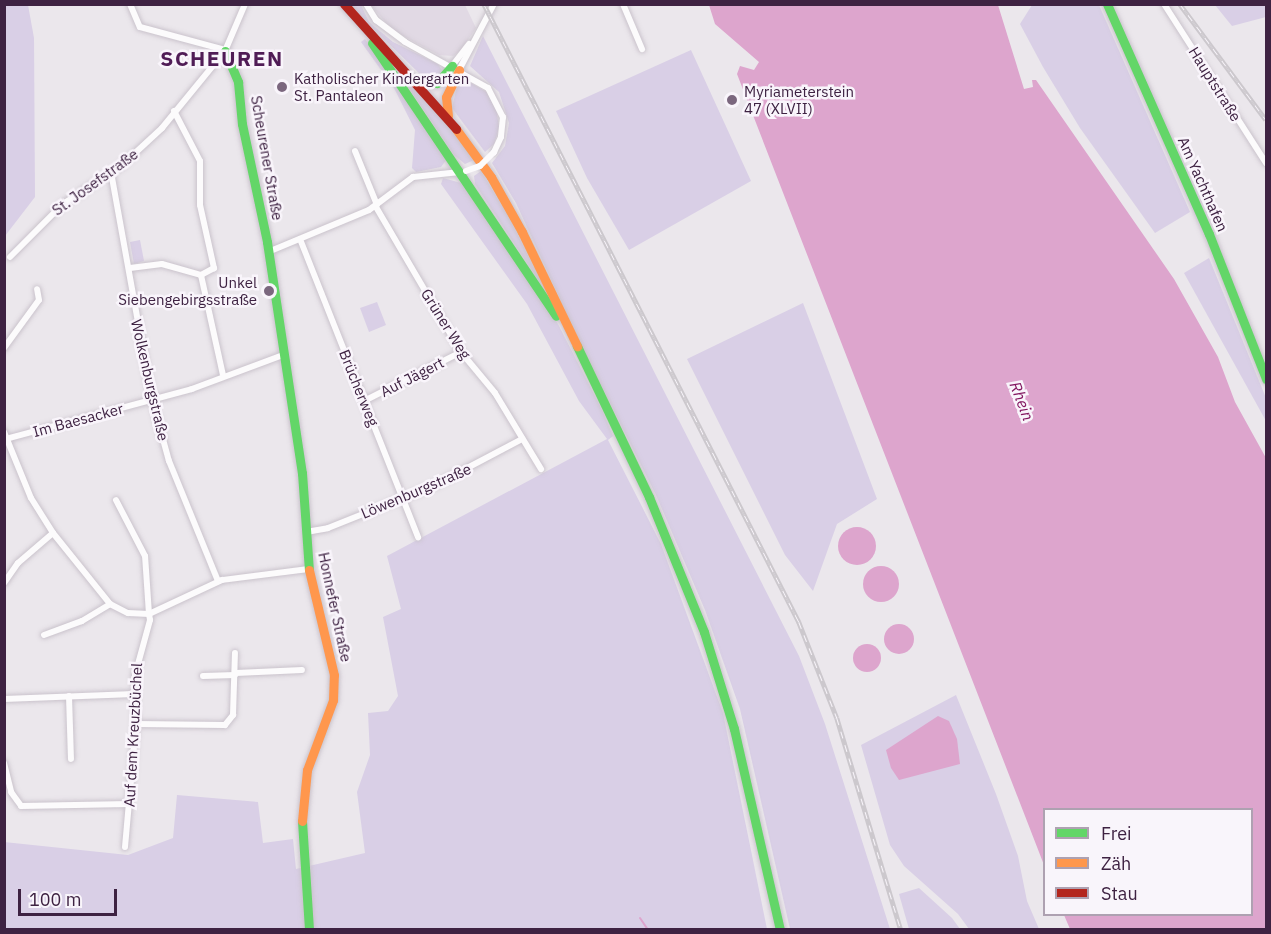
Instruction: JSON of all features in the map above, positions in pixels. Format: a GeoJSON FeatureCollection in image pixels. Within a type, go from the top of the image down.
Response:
{"type":"FeatureCollection","features":[{"type":"Feature","properties":{"kind":"main road"},"geometry":{"type":"LineString","coordinates":[[344,4],[449,119],[507,204],[649,497],[704,632],[734,729],[780,930]]}},
{"type":"Feature","properties":{"kind":"main road","name":"Am Yachthafen"},"geometry":{"type":"LineString","coordinates":[[1107,4],[1201,217],[1266,379]]}},
{"type":"Feature","properties":{"kind":"main road"},"geometry":{"type":"LineString","coordinates":[[366,27],[558,318],[567,326]]}},
{"type":"Feature","properties":{"kind":"main road","name":"Scheurener Straße"},"geometry":{"type":"LineString","coordinates":[[225,50],[238,82],[242,124],[268,252]]}},
{"type":"Feature","properties":{"kind":"main road"},"geometry":{"type":"LineString","coordinates":[[414,79],[437,83],[456,68]]}},
{"type":"Feature","properties":{"kind":"main road"},"geometry":{"type":"LineString","coordinates":[[449,119],[446,97],[456,68]]}},
{"type":"Feature","properties":{"kind":"main road","name":"Honnefer Straße"},"geometry":{"type":"LineString","coordinates":[[268,252],[302,473],[309,569],[334,675],[333,700],[307,770],[302,799],[302,859],[309,930]]}},
{"type":"Feature","properties":{"kind":"street"},"geometry":{"type":"LineString","coordinates":[[130,4],[140,27],[225,50],[245,4]]}},
{"type":"Feature","properties":{"kind":"street"},"geometry":{"type":"LineString","coordinates":[[268,252],[377,206],[413,177],[463,171],[480,166],[494,152],[503,123],[497,101],[483,84],[389,31],[366,4]]}},
{"type":"Feature","properties":{"kind":"street"},"geometry":{"type":"LineString","coordinates":[[456,68],[494,4]]}},
{"type":"Feature","properties":{"kind":"street"},"geometry":{"type":"LineString","coordinates":[[623,4],[642,48]]}},
{"type":"Feature","properties":{"kind":"street","name":"Hauptstraße"},"geometry":{"type":"LineString","coordinates":[[1164,4],[1266,163]]}},
{"type":"Feature","properties":{"kind":"street","name":"St. Josefstraße"},"geometry":{"type":"LineString","coordinates":[[10,257],[63,204],[111,172],[155,136],[225,50]]}},
{"type":"Feature","properties":{"kind":"street"},"geometry":{"type":"LineString","coordinates":[[130,268],[162,264],[201,275],[214,268],[200,205],[200,161],[174,111]]}},
{"type":"Feature","properties":{"kind":"street","name":"Grüner Weg"},"geometry":{"type":"LineString","coordinates":[[355,151],[377,206],[461,352],[495,393],[541,469]]}},
{"type":"Feature","properties":{"kind":"street","name":"Wolkenburgstraße"},"geometry":{"type":"LineString","coordinates":[[111,172],[152,399],[181,493],[214,564],[218,581]]}},
{"type":"Feature","properties":{"kind":"street","name":"Brücherweg"},"geometry":{"type":"LineString","coordinates":[[300,239],[418,537]]}},
{"type":"Feature","properties":{"kind":"street"},"geometry":{"type":"LineString","coordinates":[[201,275],[223,375]]}},
{"type":"Feature","properties":{"kind":"street"},"geometry":{"type":"LineString","coordinates":[[4,348],[39,300],[37,290]]}},
{"type":"Feature","properties":{"kind":"street","name":"Auf Jägert"},"geometry":{"type":"LineString","coordinates":[[364,401],[461,352]]}},
{"type":"Feature","properties":{"kind":"street","name":"Im Baesacker"},"geometry":{"type":"LineString","coordinates":[[9,438],[192,389],[223,375],[283,356]]}},
{"type":"Feature","properties":{"kind":"street"},"geometry":{"type":"LineString","coordinates":[[4,432],[9,438],[26,488],[53,533],[110,604],[128,613],[148,614],[218,581],[309,569]]}},
{"type":"Feature","properties":{"kind":"street","name":"Löwenburgstraße"},"geometry":{"type":"LineString","coordinates":[[306,532],[328,528],[462,473],[522,439]]}},
{"type":"Feature","properties":{"kind":"street","name":"Auf dem Kreuzbüchel"},"geometry":{"type":"LineString","coordinates":[[116,500],[145,556],[149,628],[137,658],[134,693],[136,724],[125,847]]}},
{"type":"Feature","properties":{"kind":"street"},"geometry":{"type":"LineString","coordinates":[[4,584],[18,563],[53,533]]}},
{"type":"Feature","properties":{"kind":"street"},"geometry":{"type":"LineString","coordinates":[[44,635],[82,621],[110,604]]}},
{"type":"Feature","properties":{"kind":"street"},"geometry":{"type":"LineString","coordinates":[[136,724],[225,725],[233,716],[235,653]]}},
{"type":"Feature","properties":{"kind":"street"},"geometry":{"type":"LineString","coordinates":[[203,676],[302,670]]}},
{"type":"Feature","properties":{"kind":"street"},"geometry":{"type":"LineString","coordinates":[[4,699],[134,693]]}},
{"type":"Feature","properties":{"kind":"street"},"geometry":{"type":"LineString","coordinates":[[69,696],[71,759]]}},
{"type":"Feature","properties":{"kind":"street"},"geometry":{"type":"LineString","coordinates":[[4,763],[11,792],[21,806],[129,804]]}},
{"type":"Feature","properties":{"kind":"shaded area"},"geometry":{"type":"Polygon","coordinates":[[[5,4],[28,5],[34,38],[35,197],[5,236],[5,4]]]}},
{"type":"Feature","properties":{"kind":"shaded area"},"geometry":{"type":"Polygon","coordinates":[[[349,5],[361,5],[369,22],[393,42],[438,64],[442,70],[437,79],[422,76],[349,5]]]}},
{"type":"Feature","properties":{"kind":"shaded area"},"geometry":{"type":"Polygon","coordinates":[[[371,5],[465,5],[476,28],[461,50],[453,56],[439,55],[392,30],[371,5]]]}},
{"type":"Feature","properties":{"kind":"shaded area"},"geometry":{"type":"Polygon","coordinates":[[[1032,5],[1099,5],[1190,212],[1155,233],[1080,128],[1043,67],[1020,24],[1032,5]]]}},
{"type":"Feature","properties":{"kind":"shaded area"},"geometry":{"type":"Polygon","coordinates":[[[1215,5],[1266,5],[1266,17],[1232,26],[1215,5]]]}},
{"type":"Feature","properties":{"kind":"shaded area"},"geometry":{"type":"Polygon","coordinates":[[[483,36],[799,656],[825,724],[890,929],[790,929],[740,709],[705,610],[656,495],[581,345],[516,203],[492,163],[505,146],[509,123],[499,92],[470,66],[483,36]]]}},
{"type":"Feature","properties":{"kind":"shaded area"},"geometry":{"type":"Polygon","coordinates":[[[365,39],[447,159],[441,167],[416,172],[412,168],[415,130],[394,88],[361,42],[365,39]]]}},
{"type":"Feature","properties":{"kind":"shaded area"},"geometry":{"type":"Polygon","coordinates":[[[691,50],[751,181],[629,250],[587,178],[556,111],[691,50]]]}},
{"type":"Feature","properties":{"kind":"shaded area"},"geometry":{"type":"Polygon","coordinates":[[[394,66],[447,125],[474,160],[465,164],[454,155],[394,66]]]}},
{"type":"Feature","properties":{"kind":"shaded area"},"geometry":{"type":"Polygon","coordinates":[[[464,79],[488,93],[496,106],[499,128],[494,144],[485,152],[452,108],[458,82],[464,79]]]}},
{"type":"Feature","properties":{"kind":"shaded area"},"geometry":{"type":"Polygon","coordinates":[[[481,171],[511,221],[545,290],[475,184],[474,176],[481,171]]]}},
{"type":"Feature","properties":{"kind":"shaded area"},"geometry":{"type":"Polygon","coordinates":[[[443,178],[461,183],[558,324],[602,410],[613,436],[608,440],[661,544],[723,713],[767,929],[5,929],[4,842],[128,855],[173,838],[177,795],[258,802],[263,843],[293,839],[296,869],[365,853],[357,792],[370,755],[368,713],[388,711],[398,696],[383,617],[401,609],[387,556],[607,439],[579,401],[527,304],[441,184],[443,178]]]}},
{"type":"Feature","properties":{"kind":"shaded area"},"geometry":{"type":"Polygon","coordinates":[[[140,240],[144,261],[134,264],[130,242],[140,240]]]}},
{"type":"Feature","properties":{"kind":"shaded area"},"geometry":{"type":"Polygon","coordinates":[[[1209,258],[1266,398],[1266,421],[1184,273],[1209,258]]]}},
{"type":"Feature","properties":{"kind":"shaded area"},"geometry":{"type":"Polygon","coordinates":[[[377,302],[386,325],[369,332],[360,308],[377,302]]]}},
{"type":"Feature","properties":{"kind":"shaded area"},"geometry":{"type":"Polygon","coordinates":[[[803,303],[877,499],[837,524],[813,591],[785,555],[687,359],[803,303]]]}},
{"type":"Feature","properties":{"kind":"shaded area"},"geometry":{"type":"Polygon","coordinates":[[[956,695],[1018,856],[1027,901],[1039,929],[969,929],[958,914],[904,866],[890,845],[861,745],[956,695]]]}},
{"type":"Feature","properties":{"kind":"shaded area"},"geometry":{"type":"Polygon","coordinates":[[[919,888],[952,918],[960,929],[909,929],[899,894],[919,888]]]}},
{"type":"Feature","properties":{"kind":"water","name":"Rhein"},"geometry":{"type":"Polygon","coordinates":[[[709,5],[998,5],[1024,89],[1033,87],[1032,80],[1036,80],[1174,279],[1218,357],[1235,402],[1266,458],[1266,929],[1070,929],[1064,916],[1253,916],[1253,808],[1043,808],[1043,862],[737,74],[740,66],[754,70],[759,62],[715,24],[709,5]]]}},
{"type":"Feature","properties":{"kind":"water"},"geometry":{"type":"Polygon","coordinates":[[[857,527],[870,533],[876,546],[870,559],[857,565],[844,559],[838,546],[844,533],[857,527]]]}},
{"type":"Feature","properties":{"kind":"water"},"geometry":{"type":"Polygon","coordinates":[[[881,566],[894,571],[899,584],[894,597],[881,602],[868,597],[863,584],[868,571],[881,566]]]}},
{"type":"Feature","properties":{"kind":"water"},"geometry":{"type":"Polygon","coordinates":[[[899,624],[909,629],[914,639],[909,649],[899,654],[889,649],[884,639],[889,629],[899,624]]]}},
{"type":"Feature","properties":{"kind":"water"},"geometry":{"type":"Polygon","coordinates":[[[867,644],[877,648],[881,658],[877,668],[867,672],[857,668],[853,658],[857,648],[867,644]]]}},
{"type":"Feature","properties":{"kind":"water"},"geometry":{"type":"Polygon","coordinates":[[[938,716],[949,721],[957,739],[960,764],[899,780],[891,768],[886,750],[938,716]]]}},
{"type":"Feature","properties":{"kind":"waterway"},"geometry":{"type":"LineString","coordinates":[[640,918],[648,930]]}},
{"type":"Feature","properties":{"kind":"railway"},"geometry":{"type":"LineString","coordinates":[[484,4],[799,622],[837,718],[901,930]]}},
{"type":"Feature","properties":{"kind":"railway"},"geometry":{"type":"LineString","coordinates":[[1180,4],[1266,120]]}},
{"type":"Feature","properties":{"kind":"traffic: fast"},"geometry":{"type":"LineString","coordinates":[[1107,4],[1209,234],[1266,379]]}},
{"type":"Feature","properties":{"kind":"traffic: fast"},"geometry":{"type":"LineString","coordinates":[[372,43],[556,316]]}},
{"type":"Feature","properties":{"kind":"traffic: fast"},"geometry":{"type":"LineString","coordinates":[[225,51],[238,82],[242,124],[267,242],[302,473],[309,570]]}},
{"type":"Feature","properties":{"kind":"traffic: fast"},"geometry":{"type":"LineString","coordinates":[[417,80],[437,83],[452,66]]}},
{"type":"Feature","properties":{"kind":"traffic: fast"},"geometry":{"type":"LineString","coordinates":[[577,346],[649,497],[704,632],[734,729],[780,930]]}},
{"type":"Feature","properties":{"kind":"traffic: fast"},"geometry":{"type":"LineString","coordinates":[[302,821],[309,930]]}},
{"type":"Feature","properties":{"kind":"traffic: slow"},"geometry":{"type":"LineString","coordinates":[[448,116],[446,97],[459,70]]}},
{"type":"Feature","properties":{"kind":"traffic: slow"},"geometry":{"type":"LineString","coordinates":[[456,129],[491,177],[522,232],[577,346]]}},
{"type":"Feature","properties":{"kind":"traffic: slow"},"geometry":{"type":"LineString","coordinates":[[302,821],[307,770],[333,700],[334,675],[309,570]]}},
{"type":"Feature","properties":{"kind":"traffic: jam"},"geometry":{"type":"LineString","coordinates":[[344,4],[456,129]]}},
{"type":"Feature","properties":{"kind":"place","name":"Katholischer Kindergarten St. Pantaleon"},"geometry":{"type":"Point","coordinates":[282,87]}},
{"type":"Feature","properties":{"kind":"place","name":"Myriameterstein 47 (XLVII)"},"geometry":{"type":"Point","coordinates":[732,100]}},
{"type":"Feature","properties":{"kind":"place","name":"Unkel Siebengebirgsstraße"},"geometry":{"type":"Point","coordinates":[269,291]}},
{"type":"Feature","properties":{"kind":"district","name":"SCHEUREN"},"geometry":{"type":"Point","coordinates":[222,58]}}]}
